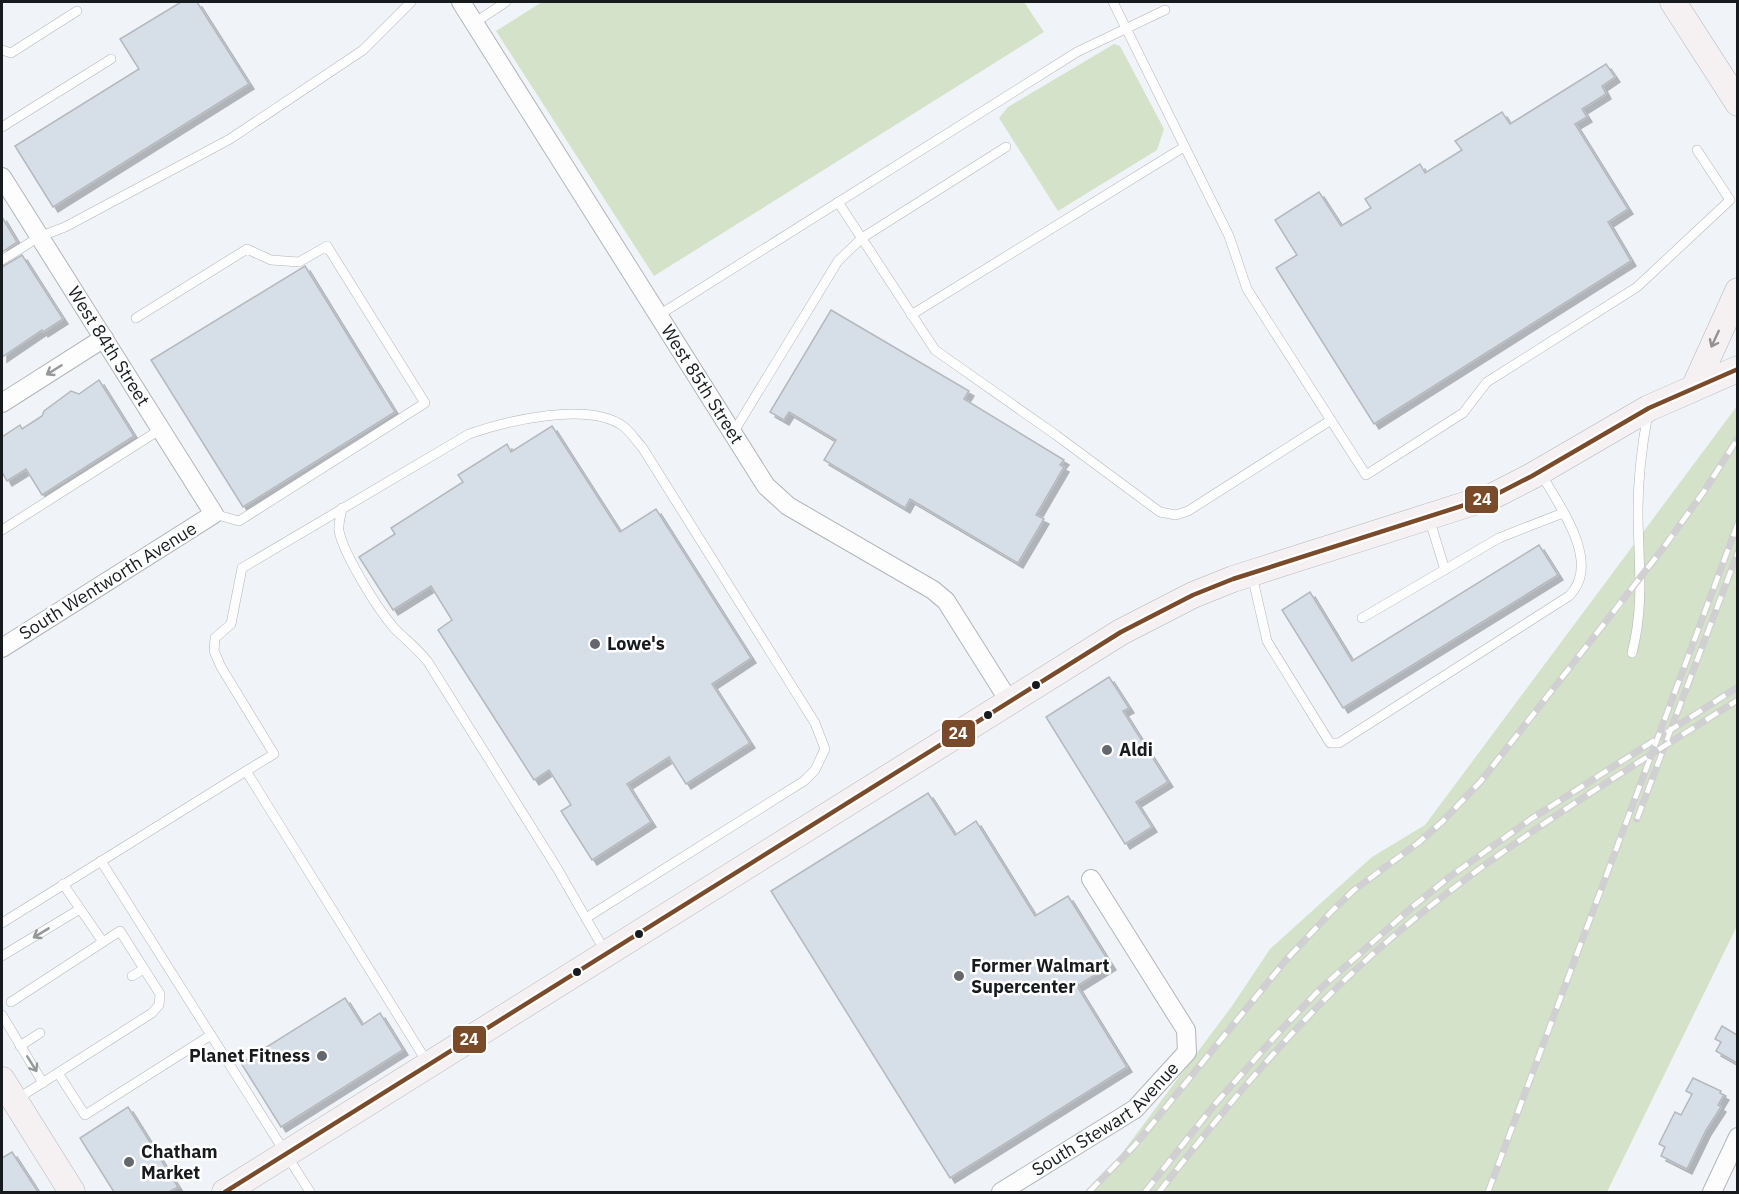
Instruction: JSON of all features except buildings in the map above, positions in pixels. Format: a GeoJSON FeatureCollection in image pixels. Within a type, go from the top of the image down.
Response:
{"type":"FeatureCollection","features":[{"type":"Feature","properties":{"kind":"main road"},"geometry":{"type":"LineString","coordinates":[[1673,2],[1737,103]]}},
{"type":"Feature","properties":{"kind":"main road"},"geometry":{"type":"LineString","coordinates":[[1694,388],[1737,291]]}},
{"type":"Feature","properties":{"kind":"main road"},"geometry":{"type":"LineString","coordinates":[[225,1192],[1106,640],[1193,595],[1252,573],[1493,496],[1649,408],[1737,369]]}},
{"type":"Feature","properties":{"kind":"main road"},"geometry":{"type":"LineString","coordinates":[[1694,388],[1737,387]]}},
{"type":"Feature","properties":{"kind":"main road"},"geometry":{"type":"LineString","coordinates":[[8,1091],[72,1192]]}},
{"type":"Feature","properties":{"kind":"street","name":"West 85th Street"},"geometry":{"type":"LineString","coordinates":[[461,2],[766,486],[782,501],[933,590],[946,601],[1010,701]]}},
{"type":"Feature","properties":{"kind":"street","name":"West 84th Street"},"geometry":{"type":"LineString","coordinates":[[2,177],[214,514]]}},
{"type":"Feature","properties":{"kind":"street"},"geometry":{"type":"LineString","coordinates":[[2,403],[104,338]]}},
{"type":"Feature","properties":{"kind":"street","name":"South Wentworth Avenue"},"geometry":{"type":"LineString","coordinates":[[2,648],[214,514]]}},
{"type":"Feature","properties":{"kind":"street","name":"South Stewart Avenue"},"geometry":{"type":"LineString","coordinates":[[1001,1192],[1135,1109],[1187,1052],[1186,1030],[1091,879]]}},
{"type":"Feature","properties":{"kind":"street"},"geometry":{"type":"LineString","coordinates":[[1712,1192],[1737,1137]]}},
{"type":"Feature","properties":{"kind":"lane"},"geometry":{"type":"LineString","coordinates":[[2,260],[39,237],[65,227],[230,139],[363,50],[411,2]]}},
{"type":"Feature","properties":{"kind":"lane"},"geometry":{"type":"LineString","coordinates":[[474,23],[506,2]]}},
{"type":"Feature","properties":{"kind":"lane"},"geometry":{"type":"LineString","coordinates":[[1113,2],[1229,236],[1247,290],[1366,475],[1463,413],[1487,382],[1637,287],[1730,201],[1697,150]]}},
{"type":"Feature","properties":{"kind":"lane"},"geometry":{"type":"LineString","coordinates":[[658,315],[1077,51],[1165,10]]}},
{"type":"Feature","properties":{"kind":"lane"},"geometry":{"type":"LineString","coordinates":[[2,50],[11,52],[77,11]]}},
{"type":"Feature","properties":{"kind":"lane"},"geometry":{"type":"LineString","coordinates":[[2,127],[111,59]]}},
{"type":"Feature","properties":{"kind":"lane"},"geometry":{"type":"LineString","coordinates":[[733,434],[838,261],[862,238],[1006,147]]}},
{"type":"Feature","properties":{"kind":"lane"},"geometry":{"type":"LineString","coordinates":[[911,315],[1184,147]]}},
{"type":"Feature","properties":{"kind":"lane"},"geometry":{"type":"LineString","coordinates":[[838,202],[935,350],[1160,512],[1176,515],[1188,511],[1331,420]]}},
{"type":"Feature","properties":{"kind":"lane"},"geometry":{"type":"LineString","coordinates":[[136,318],[247,249],[271,260],[299,262],[327,246],[425,403],[239,521],[214,514]]}},
{"type":"Feature","properties":{"kind":"lane"},"geometry":{"type":"LineString","coordinates":[[1632,653],[1638,631],[1641,605],[1639,472],[1649,408]]}},
{"type":"Feature","properties":{"kind":"lane"},"geometry":{"type":"LineString","coordinates":[[2,923],[274,754],[221,667],[214,651],[215,638],[231,624],[242,568],[469,434],[505,422],[571,415],[606,418],[624,427],[642,447],[815,723],[825,749],[815,770],[804,781],[586,918]]}},
{"type":"Feature","properties":{"kind":"lane"},"geometry":{"type":"LineString","coordinates":[[2,530],[161,429]]}},
{"type":"Feature","properties":{"kind":"lane"},"geometry":{"type":"LineString","coordinates":[[1252,573],[1267,641],[1330,742],[1339,743],[1569,596],[1577,588],[1583,567],[1580,548],[1539,471]]}},
{"type":"Feature","properties":{"kind":"lane"},"geometry":{"type":"LineString","coordinates":[[342,508],[338,529],[347,554],[370,593],[394,628],[417,648],[428,662],[557,868],[606,953]]}},
{"type":"Feature","properties":{"kind":"lane"},"geometry":{"type":"LineString","coordinates":[[1362,618],[1499,538],[1563,513]]}},
{"type":"Feature","properties":{"kind":"lane"},"geometry":{"type":"LineString","coordinates":[[1428,516],[1445,570]]}},
{"type":"Feature","properties":{"kind":"lane"},"geometry":{"type":"LineString","coordinates":[[246,771],[428,1065]]}},
{"type":"Feature","properties":{"kind":"lane"},"geometry":{"type":"LineString","coordinates":[[101,861],[310,1192]]}},
{"type":"Feature","properties":{"kind":"lane"},"geometry":{"type":"LineString","coordinates":[[63,884],[103,942]]}},
{"type":"Feature","properties":{"kind":"lane"},"geometry":{"type":"LineString","coordinates":[[2,956],[80,909]]}},
{"type":"Feature","properties":{"kind":"lane"},"geometry":{"type":"LineString","coordinates":[[8,1091],[43,1083],[152,1013],[159,1005],[160,994],[120,932],[11,1002]]}},
{"type":"Feature","properties":{"kind":"lane"},"geometry":{"type":"LineString","coordinates":[[132,976],[144,969]]}},
{"type":"Feature","properties":{"kind":"lane"},"geometry":{"type":"LineString","coordinates":[[2,1015],[43,1083]]}},
{"type":"Feature","properties":{"kind":"lane"},"geometry":{"type":"LineString","coordinates":[[20,1046],[40,1033]]}},
{"type":"Feature","properties":{"kind":"lane"},"geometry":{"type":"LineString","coordinates":[[58,1073],[85,1115],[211,1035]]}},
{"type":"Feature","properties":{"kind":"green space"},"geometry":{"type":"Polygon","coordinates":[[[542,2],[1024,2],[1044,32],[654,276],[496,31],[542,2]]]}},
{"type":"Feature","properties":{"kind":"green space"},"geometry":{"type":"Polygon","coordinates":[[[1114,44],[1120,46],[1164,129],[1157,150],[1058,211],[999,118],[1008,107],[1114,44]]]}},
{"type":"Feature","properties":{"kind":"green space"},"geometry":{"type":"Polygon","coordinates":[[[1737,406],[1737,926],[1607,1192],[1093,1192],[1232,1006],[1270,949],[1372,857],[1425,825],[1737,406]]]}},
{"type":"Feature","properties":{"kind":"railway"},"geometry":{"type":"LineString","coordinates":[[1089,1192],[1135,1145],[1286,960],[1332,911],[1354,890],[1418,843],[1442,822],[1481,781],[1661,551],[1705,490],[1738,438]]}},
{"type":"Feature","properties":{"kind":"railway"},"geometry":{"type":"LineString","coordinates":[[1488,1192],[1738,523]]}},
{"type":"Feature","properties":{"kind":"railway"},"geometry":{"type":"LineString","coordinates":[[1637,819],[1738,552]]}},
{"type":"Feature","properties":{"kind":"railway"},"geometry":{"type":"LineString","coordinates":[[1145,1192],[1215,1104],[1280,1031],[1321,988],[1410,909],[1448,878],[1531,819],[1738,687]]}},
{"type":"Feature","properties":{"kind":"railway"},"geometry":{"type":"LineString","coordinates":[[1159,1192],[1209,1129],[1288,1038],[1344,980],[1416,917],[1550,819],[1738,700]]}},
{"type":"Feature","properties":{"kind":"transit line","name":"24"},"geometry":{"type":"LineString","coordinates":[[225,1192],[1121,632],[1193,595],[1233,579],[1493,496],[1649,408],[1738,369]]}},
{"type":"Feature","properties":{"kind":"place","name":"Lowe's"},"geometry":{"type":"Point","coordinates":[595,644]}},
{"type":"Feature","properties":{"kind":"place","name":"Aldi"},"geometry":{"type":"Point","coordinates":[1107,750]}},
{"type":"Feature","properties":{"kind":"place","name":"Former Walmart Supercenter"},"geometry":{"type":"Point","coordinates":[959,976]}},
{"type":"Feature","properties":{"kind":"place","name":"Planet Fitness"},"geometry":{"type":"Point","coordinates":[322,1056]}},
{"type":"Feature","properties":{"kind":"place","name":"Chatham Market"},"geometry":{"type":"Point","coordinates":[129,1162]}}]}
